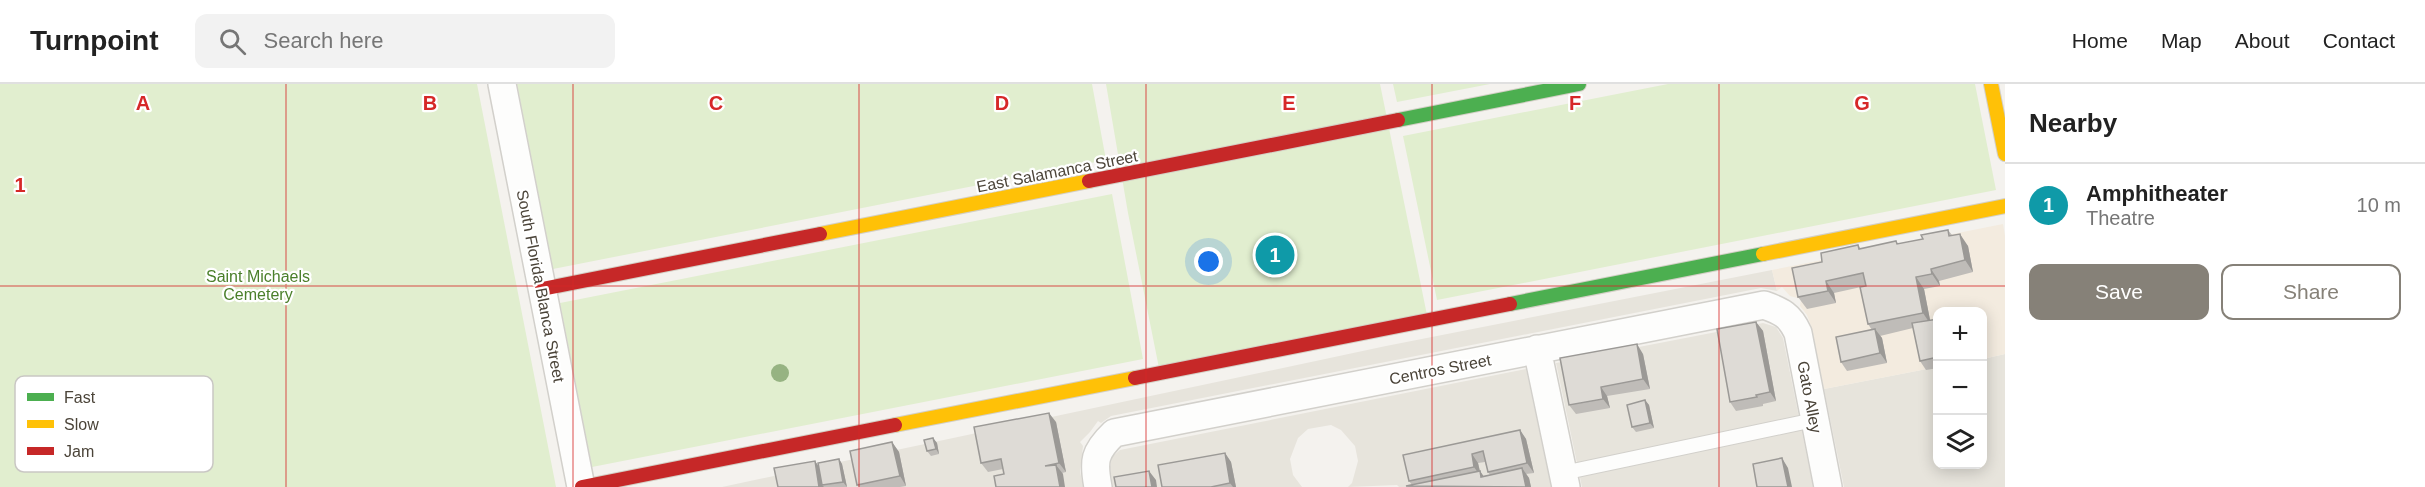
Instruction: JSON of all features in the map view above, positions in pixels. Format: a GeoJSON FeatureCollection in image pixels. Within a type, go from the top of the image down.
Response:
{"type":"FeatureCollection","features":[{"type":"Feature","properties":{"kind":"street","name":"South Florida Blanca Street"},"geometry":{"type":"LineString","coordinates":[[502,84],[581,487]]}},
{"type":"Feature","properties":{"kind":"street","name":"East Salamanca Street"},"geometry":{"type":"LineString","coordinates":[[542,289],[1579,84]]}},
{"type":"Feature","properties":{"kind":"street"},"geometry":{"type":"LineString","coordinates":[[1991,84],[2005,154]]}},
{"type":"Feature","properties":{"kind":"street"},"geometry":{"type":"LineString","coordinates":[[581,487],[2005,206]]}},
{"type":"Feature","properties":{"kind":"street","name":"Centros Street"},"geometry":{"type":"LineString","coordinates":[[1098,487],[1094,467],[1098,450],[1114,433],[1764,305],[1783,311]]}},
{"type":"Feature","properties":{"kind":"street","name":"Gato Alley"},"geometry":{"type":"LineString","coordinates":[[1783,311],[1793,322],[1798,333],[1828,487]]}},
{"type":"Feature","properties":{"kind":"street"},"geometry":{"type":"LineString","coordinates":[[1538,349],[1565,480]]}},
{"type":"Feature","properties":{"kind":"lane"},"geometry":{"type":"LineString","coordinates":[[1565,480],[1814,420]]}},
{"type":"Feature","properties":{"kind":"shaded area"},"geometry":{"type":"Polygon","coordinates":[[[2003,224],[2005,236],[2005,354],[1987,358],[1987,307],[1933,307],[1933,368],[1824,389],[1812,329],[1807,315],[1800,306],[1801,299],[1790,296],[1782,287],[1777,291],[1772,270],[2003,224]]]}},
{"type":"Feature","properties":{"kind":"shaded area"},"geometry":{"type":"Polygon","coordinates":[[[1772,270],[1777,291],[1761,288],[1111,416],[1101,423],[1098,421],[1080,442],[1083,446],[1080,471],[1083,487],[722,487],[1386,346],[1772,270]]]}},
{"type":"Feature","properties":{"kind":"shaded area"},"geometry":{"type":"Polygon","coordinates":[[[1763,323],[1776,327],[1783,338],[1813,487],[1582,487],[1556,363],[1763,323]]]}},
{"type":"Feature","properties":{"kind":"shaded area"},"geometry":{"type":"Polygon","coordinates":[[[2005,354],[2005,487],[1844,487],[1824,389],[1933,368],[1933,469],[1987,469],[1987,358],[2005,354]]]}},
{"type":"Feature","properties":{"kind":"shaded area"},"geometry":{"type":"Polygon","coordinates":[[[1526,369],[1551,487],[1399,487],[1397,485],[1348,487],[1352,483],[1358,461],[1355,446],[1341,430],[1331,425],[1308,429],[1298,438],[1290,459],[1293,475],[1302,487],[1113,487],[1110,467],[1112,457],[1120,450],[1526,369]]]}},
{"type":"Feature","properties":{"kind":"green space","name":"Saint Michaels Cemetery"},"geometry":{"type":"Polygon","coordinates":[[[0,84],[477,84],[556,487],[0,487],[0,84]]]}},
{"type":"Feature","properties":{"kind":"green space"},"geometry":{"type":"Polygon","coordinates":[[[517,84],[1092,84],[1106,160],[553,269],[517,84]]]}},
{"type":"Feature","properties":{"kind":"green space"},"geometry":{"type":"Polygon","coordinates":[[[1106,84],[1380,84],[1428,320],[1160,373],[1128,213],[1106,84]]]}},
{"type":"Feature","properties":{"kind":"green space"},"geometry":{"type":"Polygon","coordinates":[[[1393,84],[1490,84],[1397,102],[1393,84]]]}},
{"type":"Feature","properties":{"kind":"green space"},"geometry":{"type":"Polygon","coordinates":[[[1668,84],[1975,84],[1996,190],[1437,300],[1403,136],[1668,84]]]}},
{"type":"Feature","properties":{"kind":"green space"},"geometry":{"type":"Polygon","coordinates":[[[1112,194],[1143,359],[592,467],[560,303],[1112,194]]]}},
{"type":"Feature","properties":{"kind":"building"},"geometry":{"type":"Polygon","coordinates":[[[1948,230],[1949,236],[1960,234],[1965,260],[1931,269],[1932,274],[1916,277],[1923,313],[1868,324],[1860,287],[1866,286],[1863,273],[1826,281],[1828,291],[1798,297],[1792,268],[1822,262],[1821,253],[1858,245],[1859,249],[1896,241],[1897,244],[1923,239],[1921,235],[1948,230]]]}},
{"type":"Feature","properties":{"kind":"building"},"geometry":{"type":"Polygon","coordinates":[[[1933,320],[1933,358],[1920,361],[1912,323],[1933,320]]]}},
{"type":"Feature","properties":{"kind":"building"},"geometry":{"type":"Polygon","coordinates":[[[1756,322],[1770,392],[1730,402],[1717,329],[1756,322]]]}},
{"type":"Feature","properties":{"kind":"building"},"geometry":{"type":"Polygon","coordinates":[[[1875,329],[1880,353],[1841,362],[1836,337],[1875,329]]]}},
{"type":"Feature","properties":{"kind":"building"},"geometry":{"type":"Polygon","coordinates":[[[1637,344],[1643,379],[1601,387],[1603,399],[1569,405],[1560,358],[1637,344]]]}},
{"type":"Feature","properties":{"kind":"building"},"geometry":{"type":"Polygon","coordinates":[[[1645,400],[1650,423],[1632,427],[1627,405],[1645,400]]]}},
{"type":"Feature","properties":{"kind":"building"},"geometry":{"type":"Polygon","coordinates":[[[1049,413],[1059,463],[1045,466],[1056,465],[1060,487],[996,487],[994,476],[1004,474],[1001,459],[981,463],[974,427],[1049,413]]]}},
{"type":"Feature","properties":{"kind":"building"},"geometry":{"type":"Polygon","coordinates":[[[1520,430],[1527,463],[1488,472],[1483,451],[1472,454],[1474,467],[1409,481],[1403,455],[1520,430]]]}},
{"type":"Feature","properties":{"kind":"building"},"geometry":{"type":"Polygon","coordinates":[[[933,438],[936,449],[927,451],[924,440],[933,438]]]}},
{"type":"Feature","properties":{"kind":"building"},"geometry":{"type":"Polygon","coordinates":[[[892,442],[900,476],[857,485],[850,451],[892,442]]]}},
{"type":"Feature","properties":{"kind":"building"},"geometry":{"type":"Polygon","coordinates":[[[1225,453],[1230,483],[1211,487],[1162,487],[1158,465],[1225,453]]]}},
{"type":"Feature","properties":{"kind":"building"},"geometry":{"type":"Polygon","coordinates":[[[1782,458],[1788,487],[1757,487],[1753,464],[1782,458]]]}},
{"type":"Feature","properties":{"kind":"building"},"geometry":{"type":"Polygon","coordinates":[[[839,459],[843,482],[822,485],[818,463],[839,459]]]}},
{"type":"Feature","properties":{"kind":"building"},"geometry":{"type":"Polygon","coordinates":[[[815,461],[819,487],[778,487],[774,468],[815,461]]]}},
{"type":"Feature","properties":{"kind":"building"},"geometry":{"type":"Polygon","coordinates":[[[1522,468],[1526,487],[1406,486],[1480,471],[1481,477],[1522,468]]]}},
{"type":"Feature","properties":{"kind":"building"},"geometry":{"type":"Polygon","coordinates":[[[1149,471],[1152,487],[1116,487],[1114,477],[1149,471]]]}},
{"type":"Feature","properties":{"kind":"traffic: fast"},"geometry":{"type":"LineString","coordinates":[[1398,120],[1579,84]]}},
{"type":"Feature","properties":{"kind":"traffic: fast"},"geometry":{"type":"LineString","coordinates":[[1510,304],[1763,254]]}},
{"type":"Feature","properties":{"kind":"traffic: slow"},"geometry":{"type":"LineString","coordinates":[[1991,84],[2005,154]]}},
{"type":"Feature","properties":{"kind":"traffic: slow"},"geometry":{"type":"LineString","coordinates":[[820,234],[1089,181]]}},
{"type":"Feature","properties":{"kind":"traffic: slow"},"geometry":{"type":"LineString","coordinates":[[1763,254],[2005,206]]}},
{"type":"Feature","properties":{"kind":"traffic: slow"},"geometry":{"type":"LineString","coordinates":[[895,425],[1135,378]]}},
{"type":"Feature","properties":{"kind":"traffic: jam"},"geometry":{"type":"LineString","coordinates":[[1089,181],[1398,120]]}},
{"type":"Feature","properties":{"kind":"traffic: jam"},"geometry":{"type":"LineString","coordinates":[[542,289],[820,234]]}},
{"type":"Feature","properties":{"kind":"traffic: jam"},"geometry":{"type":"LineString","coordinates":[[1135,378],[1510,304]]}},
{"type":"Feature","properties":{"kind":"traffic: jam"},"geometry":{"type":"LineString","coordinates":[[582,487],[895,425]]}},
{"type":"Feature","properties":{"kind":"place","name":"Amphitheater"},"geometry":{"type":"Point","coordinates":[1275,255]}}]}
